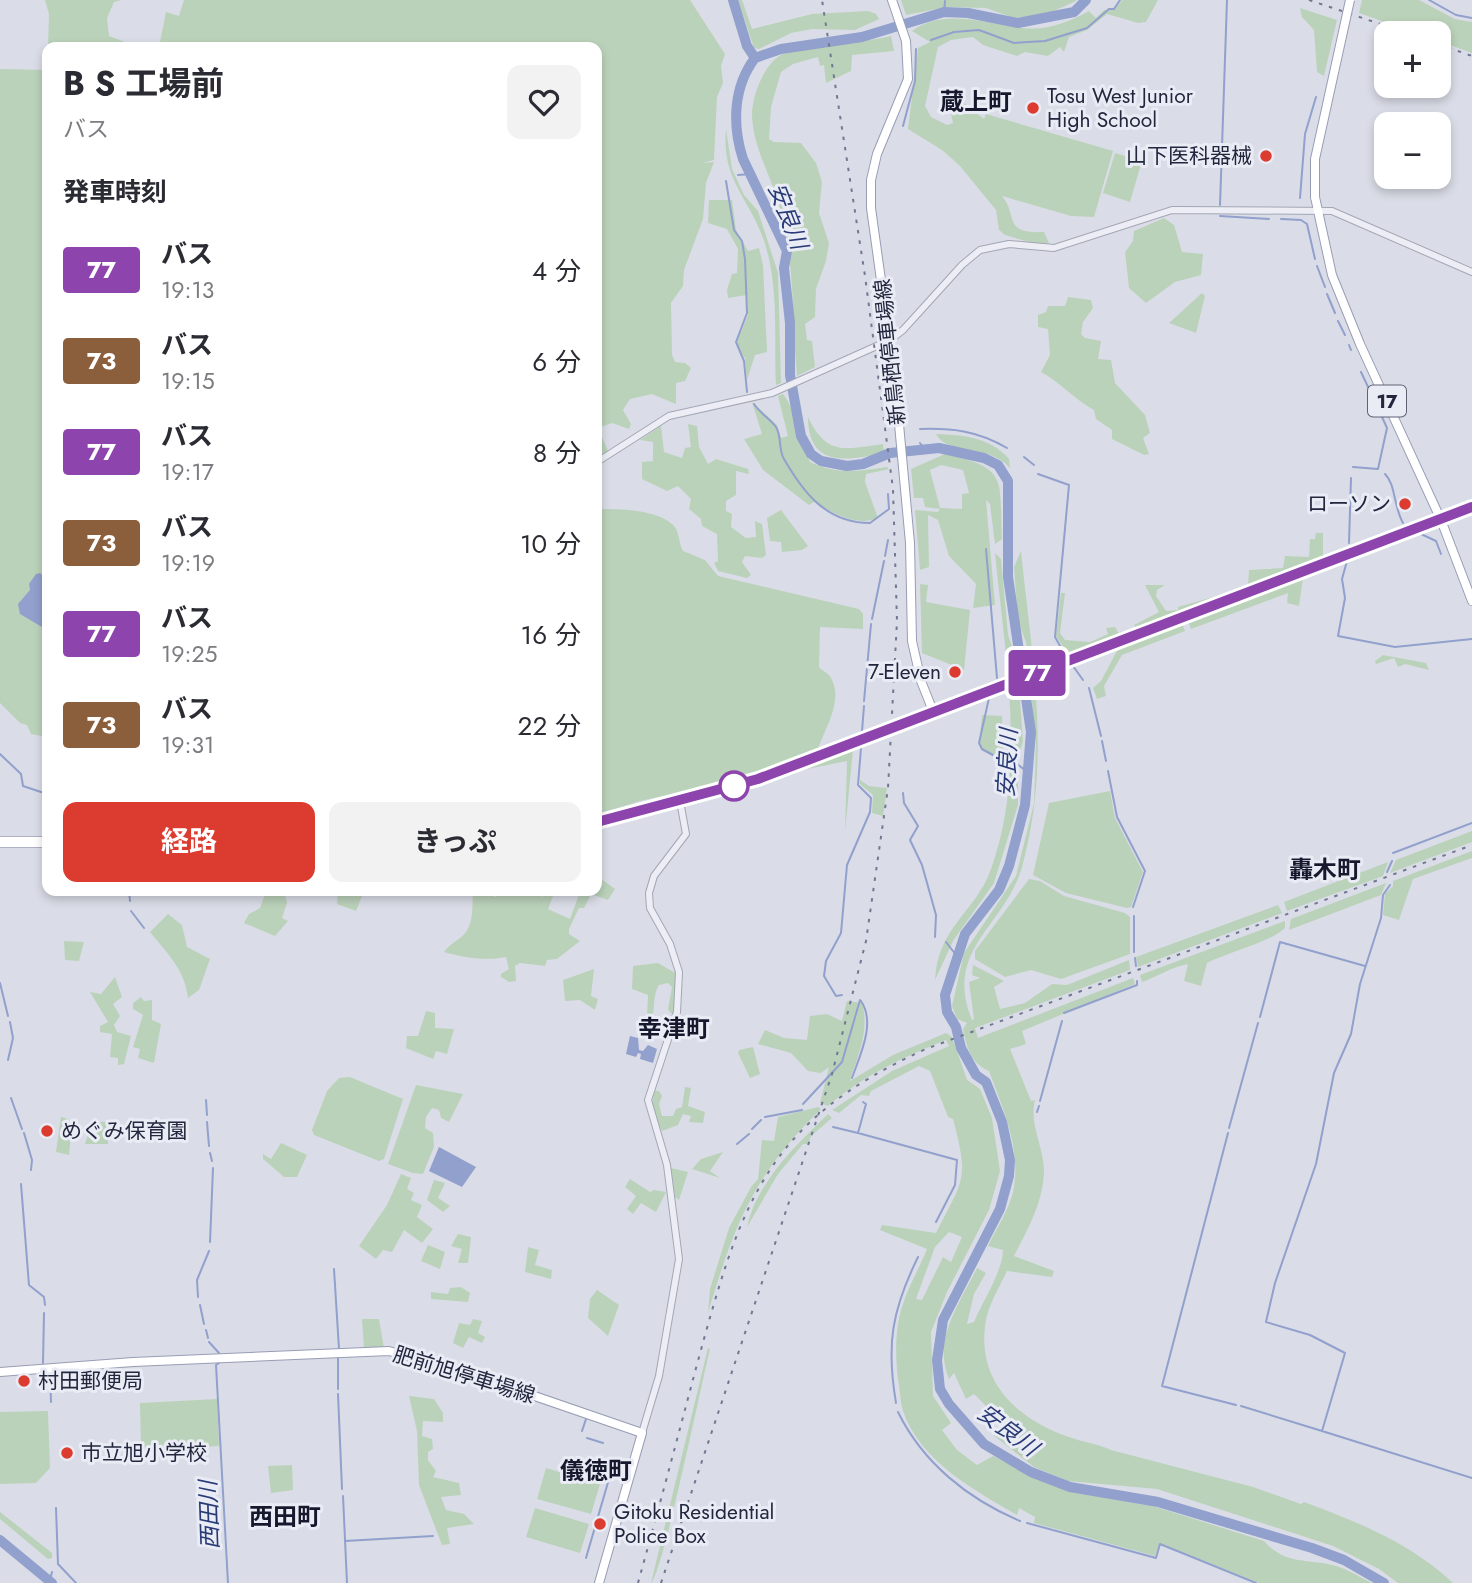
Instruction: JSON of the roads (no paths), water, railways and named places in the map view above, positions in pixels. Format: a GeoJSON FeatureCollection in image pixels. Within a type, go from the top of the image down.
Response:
{"type":"FeatureCollection","features":[{"type":"Feature","properties":{"kind":"highway"},"geometry":{"type":"LineString","coordinates":[[602,821],[758,779],[1472,507]]}},
{"type":"Feature","properties":{"kind":"highway"},"geometry":{"type":"LineString","coordinates":[[0,842],[42,842]]}},
{"type":"Feature","properties":{"kind":"main road","name":"新鳥栖停車場線"},"geometry":{"type":"LineString","coordinates":[[892,0],[905,41],[908,79],[877,154],[871,180],[871,208],[890,340],[904,476],[914,659],[933,711]]}},
{"type":"Feature","properties":{"kind":"main road","name":"17"},"geometry":{"type":"LineString","coordinates":[[1350,0],[1315,159],[1317,210],[1332,275],[1441,520],[1472,600]]}},
{"type":"Feature","properties":{"kind":"main road","name":"肥前旭停車場線"},"geometry":{"type":"LineString","coordinates":[[0,1372],[122,1362],[389,1351],[456,1369],[642,1433]]}},
{"type":"Feature","properties":{"kind":"main road"},"geometry":{"type":"LineString","coordinates":[[599,1583],[642,1433]]}},
{"type":"Feature","properties":{"kind":"street"},"geometry":{"type":"LineString","coordinates":[[602,459],[669,416],[775,391],[890,340],[903,330],[962,265],[980,250],[995,245],[1054,248],[1172,210],[1317,210],[1343,214],[1472,272]]}},
{"type":"Feature","properties":{"kind":"street"},"geometry":{"type":"LineString","coordinates":[[642,1433],[659,1376],[679,1265],[667,1165],[648,1100],[677,1012],[680,988],[675,959],[654,918],[649,892],[654,876],[686,834],[680,801]]}},
{"type":"Feature","properties":{"kind":"water"},"geometry":{"type":"Polygon","coordinates":[[[36,574],[42,575],[42,627],[20,614],[18,604],[30,590],[29,584],[36,574]]]}},
{"type":"Feature","properties":{"kind":"water"},"geometry":{"type":"Polygon","coordinates":[[[630,1036],[638,1038],[639,1050],[643,1051],[648,1045],[657,1049],[653,1063],[640,1059],[641,1054],[638,1053],[636,1057],[626,1054],[630,1036]]]}},
{"type":"Feature","properties":{"kind":"water"},"geometry":{"type":"Polygon","coordinates":[[[439,1147],[476,1167],[462,1187],[429,1171],[439,1147]]]}},
{"type":"Feature","properties":{"kind":"waterway"},"geometry":{"type":"LineString","coordinates":[[733,0],[747,46],[755,58]]}},
{"type":"Feature","properties":{"kind":"waterway","name":"安良川"},"geometry":{"type":"LineString","coordinates":[[1086,0],[1074,12],[1018,23],[968,13],[944,12],[862,37],[781,49],[755,58],[742,81],[737,107],[737,133],[743,159],[787,251],[784,268],[790,323],[790,375],[801,436],[811,454],[821,461],[847,466],[863,464],[890,453],[939,448],[984,458],[998,465],[1008,481],[1008,577],[1031,732],[1025,805],[1009,866],[999,890],[965,934],[945,995],[947,1012],[956,1027],[961,1048],[976,1075],[986,1082],[1002,1122],[1010,1160],[1009,1176],[1000,1209],[943,1320],[937,1360],[940,1389],[949,1404],[984,1444],[1031,1472],[1070,1487],[1158,1502],[1312,1548],[1344,1560],[1384,1583]]}},
{"type":"Feature","properties":{"kind":"waterway"},"geometry":{"type":"LineString","coordinates":[[931,40],[954,32],[979,30],[1014,43],[1045,41],[1087,28],[1109,9],[1114,9],[1120,0]]}},
{"type":"Feature","properties":{"kind":"waterway"},"geometry":{"type":"LineString","coordinates":[[1220,205],[1227,0]]}},
{"type":"Feature","properties":{"kind":"waterway"},"geometry":{"type":"LineString","coordinates":[[1429,0],[1456,15],[1472,18]]}},
{"type":"Feature","properties":{"kind":"waterway"},"geometry":{"type":"LineString","coordinates":[[944,12],[945,1]]}},
{"type":"Feature","properties":{"kind":"waterway"},"geometry":{"type":"LineString","coordinates":[[903,126],[915,81],[916,49]]}},
{"type":"Feature","properties":{"kind":"waterway"},"geometry":{"type":"LineString","coordinates":[[1300,198],[1305,134],[1316,97]]}},
{"type":"Feature","properties":{"kind":"waterway"},"geometry":{"type":"LineString","coordinates":[[738,175],[751,174]]}},
{"type":"Feature","properties":{"kind":"waterway"},"geometry":{"type":"LineString","coordinates":[[726,181],[734,230],[742,241],[745,259],[747,313],[736,342],[744,361],[747,392]]}},
{"type":"Feature","properties":{"kind":"waterway"},"geometry":{"type":"LineString","coordinates":[[1220,216],[1269,219]]}},
{"type":"Feature","properties":{"kind":"waterway"},"geometry":{"type":"LineString","coordinates":[[1281,219],[1301,220],[1307,224],[1315,259]]}},
{"type":"Feature","properties":{"kind":"waterway"},"geometry":{"type":"LineString","coordinates":[[1317,266],[1325,287]]}},
{"type":"Feature","properties":{"kind":"waterway"},"geometry":{"type":"LineString","coordinates":[[1327,294],[1335,313]]}},
{"type":"Feature","properties":{"kind":"waterway"},"geometry":{"type":"LineString","coordinates":[[1338,321],[1345,335]]}},
{"type":"Feature","properties":{"kind":"waterway"},"geometry":{"type":"LineString","coordinates":[[1349,345],[1351,350]]}},
{"type":"Feature","properties":{"kind":"waterway"},"geometry":{"type":"LineString","coordinates":[[1361,372],[1369,389]]}},
{"type":"Feature","properties":{"kind":"waterway"},"geometry":{"type":"LineString","coordinates":[[1373,398],[1378,409]]}},
{"type":"Feature","properties":{"kind":"waterway"},"geometry":{"type":"LineString","coordinates":[[754,404],[776,427],[782,455],[799,483],[828,511],[854,522],[870,523],[889,509],[888,494]]}},
{"type":"Feature","properties":{"kind":"waterway"},"geometry":{"type":"LineString","coordinates":[[1353,467],[1378,469],[1387,428],[1382,417]]}},
{"type":"Feature","properties":{"kind":"waterway"},"geometry":{"type":"LineString","coordinates":[[920,429],[965,432],[1007,448]]}},
{"type":"Feature","properties":{"kind":"waterway"},"geometry":{"type":"LineString","coordinates":[[920,443],[924,448]]}},
{"type":"Feature","properties":{"kind":"waterway"},"geometry":{"type":"LineString","coordinates":[[1024,457],[1034,465]]}},
{"type":"Feature","properties":{"kind":"waterway"},"geometry":{"type":"LineString","coordinates":[[1038,474],[1069,485],[1055,637],[1064,653]]}},
{"type":"Feature","properties":{"kind":"waterway"},"geometry":{"type":"LineString","coordinates":[[1385,474],[1391,484],[1403,523]]}},
{"type":"Feature","properties":{"kind":"waterway"},"geometry":{"type":"LineString","coordinates":[[1349,543],[1351,478]]}},
{"type":"Feature","properties":{"kind":"waterway"},"geometry":{"type":"LineString","coordinates":[[1421,534],[1436,541],[1441,554]]}},
{"type":"Feature","properties":{"kind":"waterway"},"geometry":{"type":"LineString","coordinates":[[885,556],[888,540]]}},
{"type":"Feature","properties":{"kind":"waterway"},"geometry":{"type":"LineString","coordinates":[[986,549],[997,678]]}},
{"type":"Feature","properties":{"kind":"waterway"},"geometry":{"type":"LineString","coordinates":[[872,619],[884,561]]}},
{"type":"Feature","properties":{"kind":"waterway"},"geometry":{"type":"LineString","coordinates":[[1347,561],[1342,579],[1345,598],[1338,636],[1395,647],[1472,639]]}},
{"type":"Feature","properties":{"kind":"waterway"},"geometry":{"type":"LineString","coordinates":[[864,701],[871,624]]}},
{"type":"Feature","properties":{"kind":"waterway"},"geometry":{"type":"LineString","coordinates":[[1073,666],[1083,680]]}},
{"type":"Feature","properties":{"kind":"waterway"},"geometry":{"type":"LineString","coordinates":[[1089,688],[1101,736]]}},
{"type":"Feature","properties":{"kind":"waterway"},"geometry":{"type":"LineString","coordinates":[[989,698],[979,743],[982,749],[1002,760]]}},
{"type":"Feature","properties":{"kind":"waterway"},"geometry":{"type":"LineString","coordinates":[[862,731],[864,706]]}},
{"type":"Feature","properties":{"kind":"waterway"},"geometry":{"type":"LineString","coordinates":[[1102,741],[1106,761]]}},
{"type":"Feature","properties":{"kind":"waterway"},"geometry":{"type":"LineString","coordinates":[[842,995],[836,996],[824,976],[826,961],[841,933],[847,865],[870,812],[871,798],[858,785],[861,748]]}},
{"type":"Feature","properties":{"kind":"waterway"},"geometry":{"type":"LineString","coordinates":[[0,754],[21,774],[23,786],[42,792]]}},
{"type":"Feature","properties":{"kind":"waterway"},"geometry":{"type":"LineString","coordinates":[[1015,762],[1027,772]]}},
{"type":"Feature","properties":{"kind":"waterway"},"geometry":{"type":"LineString","coordinates":[[1108,771],[1117,817],[1145,871],[1133,907]]}},
{"type":"Feature","properties":{"kind":"waterway"},"geometry":{"type":"LineString","coordinates":[[903,793],[904,803],[918,826],[910,840],[922,865],[936,915],[935,937]]}},
{"type":"Feature","properties":{"kind":"waterway"},"geometry":{"type":"LineString","coordinates":[[1393,853],[1472,823]]}},
{"type":"Feature","properties":{"kind":"waterway"},"geometry":{"type":"LineString","coordinates":[[1387,872],[1392,861]]}},
{"type":"Feature","properties":{"kind":"waterway"},"geometry":{"type":"LineString","coordinates":[[1390,885],[1383,895],[1381,918],[1360,984],[1351,1034],[1334,1073],[1316,1164],[1275,1283],[1266,1322],[1310,1335],[1345,1353],[1322,1431],[1472,1478]]}},
{"type":"Feature","properties":{"kind":"waterway"},"geometry":{"type":"LineString","coordinates":[[130,896],[130,901]]}},
{"type":"Feature","properties":{"kind":"waterway"},"geometry":{"type":"LineString","coordinates":[[131,911],[144,928]]}},
{"type":"Feature","properties":{"kind":"waterway"},"geometry":{"type":"LineString","coordinates":[[1134,916],[1134,952]]}},
{"type":"Feature","properties":{"kind":"waterway"},"geometry":{"type":"LineString","coordinates":[[946,942],[956,955]]}},
{"type":"Feature","properties":{"kind":"waterway"},"geometry":{"type":"LineString","coordinates":[[1260,1017],[1280,942],[1365,966]]}},
{"type":"Feature","properties":{"kind":"waterway"},"geometry":{"type":"LineString","coordinates":[[1135,958],[1136,966]]}},
{"type":"Feature","properties":{"kind":"waterway"},"geometry":{"type":"LineString","coordinates":[[1064,1013],[1137,985],[1137,981]]}},
{"type":"Feature","properties":{"kind":"waterway"},"geometry":{"type":"LineString","coordinates":[[0,983],[8,1016]]}},
{"type":"Feature","properties":{"kind":"waterway"},"geometry":{"type":"LineString","coordinates":[[803,1104],[842,1062],[860,1000]]}},
{"type":"Feature","properties":{"kind":"waterway"},"geometry":{"type":"LineString","coordinates":[[852,1078],[867,1029],[861,1001]]}},
{"type":"Feature","properties":{"kind":"waterway"},"geometry":{"type":"LineString","coordinates":[[1040,1101],[1062,1021]]}},
{"type":"Feature","properties":{"kind":"waterway"},"geometry":{"type":"LineString","coordinates":[[8,1060],[13,1038],[10,1022]]}},
{"type":"Feature","properties":{"kind":"waterway"},"geometry":{"type":"LineString","coordinates":[[1229,1128],[1258,1023]]}},
{"type":"Feature","properties":{"kind":"waterway"},"geometry":{"type":"LineString","coordinates":[[11,1098],[22,1129]]}},
{"type":"Feature","properties":{"kind":"waterway"},"geometry":{"type":"LineString","coordinates":[[206,1100],[207,1115]]}},
{"type":"Feature","properties":{"kind":"waterway"},"geometry":{"type":"LineString","coordinates":[[863,1102],[866,1104],[858,1133],[957,1160],[955,1185],[936,1222]]}},
{"type":"Feature","properties":{"kind":"waterway"},"geometry":{"type":"LineString","coordinates":[[1037,1112],[1039,1106]]}},
{"type":"Feature","properties":{"kind":"waterway"},"geometry":{"type":"LineString","coordinates":[[765,1117],[802,1110]]}},
{"type":"Feature","properties":{"kind":"waterway"},"geometry":{"type":"LineString","coordinates":[[752,1129],[761,1120]]}},
{"type":"Feature","properties":{"kind":"waterway"},"geometry":{"type":"LineString","coordinates":[[207,1122],[209,1146]]}},
{"type":"Feature","properties":{"kind":"waterway"},"geometry":{"type":"LineString","coordinates":[[833,1127],[858,1133]]}},
{"type":"Feature","properties":{"kind":"waterway"},"geometry":{"type":"LineString","coordinates":[[24,1133],[32,1160],[31,1170]]}},
{"type":"Feature","properties":{"kind":"waterway"},"geometry":{"type":"LineString","coordinates":[[1228,1133],[1162,1386],[1236,1405]]}},
{"type":"Feature","properties":{"kind":"waterway"},"geometry":{"type":"LineString","coordinates":[[737,1144],[749,1134]]}},
{"type":"Feature","properties":{"kind":"waterway"},"geometry":{"type":"LineString","coordinates":[[210,1153],[212,1161]]}},
{"type":"Feature","properties":{"kind":"waterway"},"geometry":{"type":"LineString","coordinates":[[210,1242],[213,1168]]}},
{"type":"Feature","properties":{"kind":"waterway"},"geometry":{"type":"LineString","coordinates":[[21,1184],[29,1285],[44,1297],[45,1305]]}},
{"type":"Feature","properties":{"kind":"waterway"},"geometry":{"type":"LineString","coordinates":[[198,1297],[197,1280],[209,1251]]}},
{"type":"Feature","properties":{"kind":"waterway"},"geometry":{"type":"LineString","coordinates":[[896,1403],[892,1363],[894,1328],[902,1294],[918,1257]]}},
{"type":"Feature","properties":{"kind":"waterway"},"geometry":{"type":"LineString","coordinates":[[334,1269],[339,1349]]}},
{"type":"Feature","properties":{"kind":"waterway"},"geometry":{"type":"LineString","coordinates":[[200,1305],[204,1324]]}},
{"type":"Feature","properties":{"kind":"waterway"},"geometry":{"type":"LineString","coordinates":[[43,1363],[44,1313]]}},
{"type":"Feature","properties":{"kind":"waterway"},"geometry":{"type":"LineString","coordinates":[[206,1330],[208,1338]]}},
{"type":"Feature","properties":{"kind":"waterway"},"geometry":{"type":"LineString","coordinates":[[209,1342],[219,1353]]}},
{"type":"Feature","properties":{"kind":"waterway"},"geometry":{"type":"LineString","coordinates":[[338,1357],[338,1389]]}},
{"type":"Feature","properties":{"kind":"waterway","name":"西田川"},"geometry":{"type":"LineString","coordinates":[[219,1363],[216,1365],[228,1583]]}},
{"type":"Feature","properties":{"kind":"waterway"},"geometry":{"type":"LineString","coordinates":[[50,1370],[51,1402]]}},
{"type":"Feature","properties":{"kind":"waterway"},"geometry":{"type":"LineString","coordinates":[[338,1394],[342,1489]]}},
{"type":"Feature","properties":{"kind":"waterway"},"geometry":{"type":"LineString","coordinates":[[1241,1406],[1322,1431]]}},
{"type":"Feature","properties":{"kind":"waterway"},"geometry":{"type":"LineString","coordinates":[[898,1412],[920,1447],[949,1477],[983,1502],[1020,1521]]}},
{"type":"Feature","properties":{"kind":"waterway"},"geometry":{"type":"LineString","coordinates":[[582,1431],[586,1419]]}},
{"type":"Feature","properties":{"kind":"waterway"},"geometry":{"type":"LineString","coordinates":[[587,1438],[603,1443]]}},
{"type":"Feature","properties":{"kind":"waterway"},"geometry":{"type":"LineString","coordinates":[[586,1558],[611,1472]]}},
{"type":"Feature","properties":{"kind":"waterway"},"geometry":{"type":"LineString","coordinates":[[343,1496],[347,1583]]}},
{"type":"Feature","properties":{"kind":"waterway"},"geometry":{"type":"LineString","coordinates":[[56,1508],[58,1564],[76,1583]]}},
{"type":"Feature","properties":{"kind":"waterway"},"geometry":{"type":"LineString","coordinates":[[1027,1523],[1156,1558],[1160,1544],[1256,1583]]}},
{"type":"Feature","properties":{"kind":"waterway"},"geometry":{"type":"LineString","coordinates":[[345,1541],[433,1536]]}},
{"type":"Feature","properties":{"kind":"waterway"},"geometry":{"type":"LineString","coordinates":[[0,1540],[52,1583]]}},
{"type":"Feature","properties":{"kind":"waterway"},"geometry":{"type":"LineString","coordinates":[[50,1580],[52,1572]]}},
{"type":"Feature","properties":{"kind":"railway"},"geometry":{"type":"LineString","coordinates":[[661,1583],[832,1074],[866,941],[888,788],[897,621],[893,489],[865,276],[822,0]]}},
{"type":"Feature","properties":{"kind":"railway"},"geometry":{"type":"LineString","coordinates":[[1309,0],[1374,22]]}},
{"type":"Feature","properties":{"kind":"railway"},"geometry":{"type":"LineString","coordinates":[[1451,49],[1472,56]]}},
{"type":"Feature","properties":{"kind":"railway"},"geometry":{"type":"LineString","coordinates":[[638,1583],[712,1311],[745,1216],[766,1176],[793,1140],[827,1107],[871,1077],[926,1049],[1472,845]]}},
{"type":"Feature","properties":{"kind":"place","name":"Tosu West Junior High School"},"geometry":{"type":"Point","coordinates":[1033,108]}},
{"type":"Feature","properties":{"kind":"place","name":"山下医科器械"},"geometry":{"type":"Point","coordinates":[1266,156]}},
{"type":"Feature","properties":{"kind":"place","name":"ローソン"},"geometry":{"type":"Point","coordinates":[1405,504]}},
{"type":"Feature","properties":{"kind":"place","name":"7-Eleven"},"geometry":{"type":"Point","coordinates":[955,672]}},
{"type":"Feature","properties":{"kind":"place","name":"めぐみ保育園"},"geometry":{"type":"Point","coordinates":[47,1131]}},
{"type":"Feature","properties":{"kind":"place","name":"村田郵便局"},"geometry":{"type":"Point","coordinates":[24,1381]}},
{"type":"Feature","properties":{"kind":"place","name":"市立旭小学校"},"geometry":{"type":"Point","coordinates":[67,1453]}},
{"type":"Feature","properties":{"kind":"place","name":"Gitoku Residential Police Box"},"geometry":{"type":"Point","coordinates":[600,1524]}},
{"type":"Feature","properties":{"kind":"district","name":"蔵上町"},"geometry":{"type":"Point","coordinates":[976,101]}},
{"type":"Feature","properties":{"kind":"district","name":"轟木町"},"geometry":{"type":"Point","coordinates":[1325,869]}},
{"type":"Feature","properties":{"kind":"district","name":"幸津町"},"geometry":{"type":"Point","coordinates":[674,1028]}},
{"type":"Feature","properties":{"kind":"district","name":"儀徳町"},"geometry":{"type":"Point","coordinates":[596,1470]}},
{"type":"Feature","properties":{"kind":"district","name":"西田町"},"geometry":{"type":"Point","coordinates":[285,1516]}}]}
